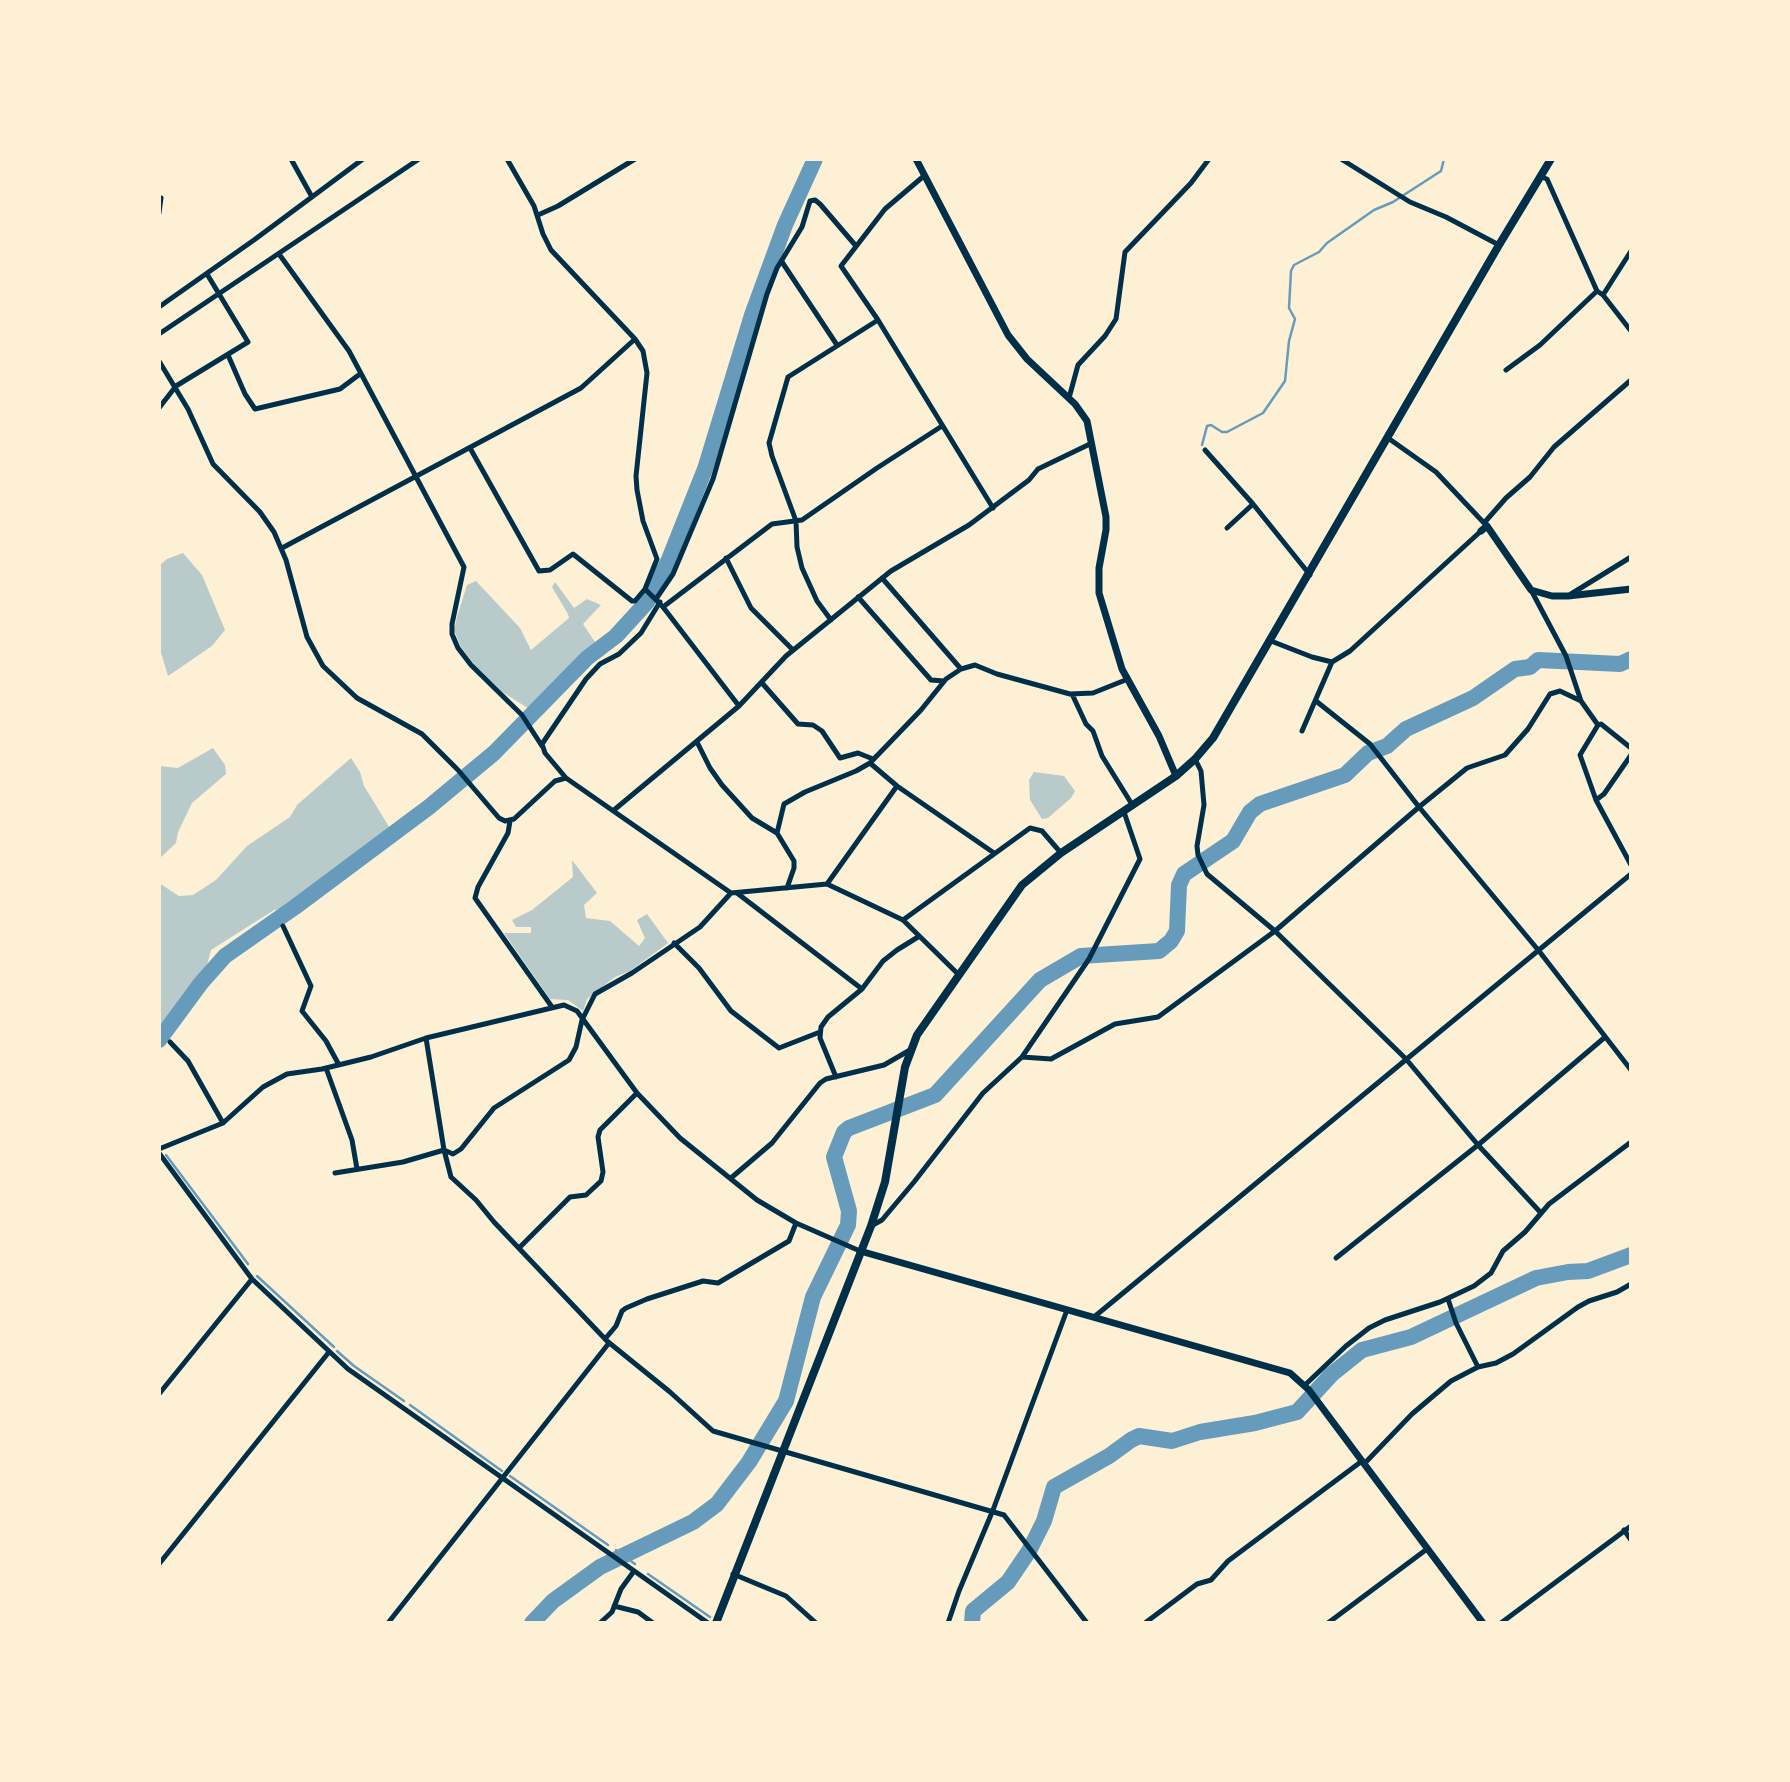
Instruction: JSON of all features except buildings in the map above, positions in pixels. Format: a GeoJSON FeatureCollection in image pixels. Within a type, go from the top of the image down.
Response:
{"type":"FeatureCollection","features":[{"type":"Feature","properties":{"kind":"main road"},"geometry":{"type":"LineString","coordinates":[[716,1623],[871,1226],[885,1182],[910,1050],[926,1019],[1014,895],[1039,870],[1176,776],[1195,760],[1213,738],[1551,159]]}},
{"type":"Feature","properties":{"kind":"street"},"geometry":{"type":"LineString","coordinates":[[291,159],[312,197]]}},
{"type":"Feature","properties":{"kind":"street"},"geometry":{"type":"LineString","coordinates":[[159,307],[363,159]]}},
{"type":"Feature","properties":{"kind":"street"},"geometry":{"type":"LineString","coordinates":[[159,334],[419,159]]}},
{"type":"Feature","properties":{"kind":"street"},"geometry":{"type":"LineString","coordinates":[[470,448],[539,571],[550,570],[573,554],[632,601],[646,589],[657,559],[643,521],[636,476],[648,373],[643,351],[635,339],[551,250],[530,198],[507,159]]}},
{"type":"Feature","properties":{"kind":"street"},"geometry":{"type":"LineString","coordinates":[[538,215],[558,206],[635,159]]}},
{"type":"Feature","properties":{"kind":"street"},"geometry":{"type":"LineString","coordinates":[[916,159],[1008,335],[1027,359],[1069,398],[1087,421],[1106,517],[1099,568],[1099,593],[1117,655],[1176,776]]}},
{"type":"Feature","properties":{"kind":"street"},"geometry":{"type":"LineString","coordinates":[[1069,398],[1079,365],[1109,331],[1115,319],[1125,252],[1191,183],[1209,159]]}},
{"type":"Feature","properties":{"kind":"street"},"geometry":{"type":"LineString","coordinates":[[1341,159],[1410,202],[1446,217],[1499,246]]}},
{"type":"Feature","properties":{"kind":"street"},"geometry":{"type":"LineString","coordinates":[[925,175],[885,209],[841,266],[878,320],[993,508]]}},
{"type":"Feature","properties":{"kind":"street"},"geometry":{"type":"LineString","coordinates":[[1541,177],[1547,179],[1600,293],[1631,331]]}},
{"type":"Feature","properties":{"kind":"street"},"geometry":{"type":"LineString","coordinates":[[159,213],[161,198]]}},
{"type":"Feature","properties":{"kind":"street"},"geometry":{"type":"LineString","coordinates":[[542,746],[586,679],[600,664],[619,654],[641,633],[673,574],[713,479],[767,295],[777,268],[800,231],[809,203],[812,200],[820,204],[856,246]]}},
{"type":"Feature","properties":{"kind":"street"},"geometry":{"type":"LineString","coordinates":[[1506,370],[1540,345],[1600,293],[1631,251]]}},
{"type":"Feature","properties":{"kind":"street"},"geometry":{"type":"LineString","coordinates":[[279,254],[349,351],[464,567],[452,634],[471,666],[522,715],[566,778],[733,893],[862,989]]}},
{"type":"Feature","properties":{"kind":"street"},"geometry":{"type":"LineString","coordinates":[[782,262],[836,345]]}},
{"type":"Feature","properties":{"kind":"street"},"geometry":{"type":"LineString","coordinates":[[159,408],[176,386],[248,341],[206,274]]}},
{"type":"Feature","properties":{"kind":"street"},"geometry":{"type":"LineString","coordinates":[[831,620],[817,600],[802,568],[797,547],[796,521],[769,443],[788,377],[878,320]]}},
{"type":"Feature","properties":{"kind":"street"},"geometry":{"type":"LineString","coordinates":[[282,548],[581,388],[635,339]]}},
{"type":"Feature","properties":{"kind":"street"},"geometry":{"type":"LineString","coordinates":[[228,355],[245,394],[255,409],[340,389],[360,374]]}},
{"type":"Feature","properties":{"kind":"street"},"geometry":{"type":"LineString","coordinates":[[159,361],[176,386],[212,464],[266,519],[282,548],[307,638],[323,666],[357,698],[422,734],[458,770],[499,818],[510,821]]}},
{"type":"Feature","properties":{"kind":"street"},"geometry":{"type":"LineString","coordinates":[[1302,731],[1332,662],[1350,651],[1484,527],[1506,498],[1530,477],[1554,447],[1631,380]]}},
{"type":"Feature","properties":{"kind":"street"},"geometry":{"type":"LineString","coordinates":[[659,602],[772,524],[802,520],[942,426]]}},
{"type":"Feature","properties":{"kind":"street"},"geometry":{"type":"LineString","coordinates":[[1388,439],[1436,472],[1484,527],[1531,590],[1566,656],[1581,701],[1598,725],[1601,724],[1631,748]]}},
{"type":"Feature","properties":{"kind":"street"},"geometry":{"type":"LineString","coordinates":[[614,810],[739,706],[793,650],[882,578],[925,549],[969,525],[1038,470],[1092,442]]}},
{"type":"Feature","properties":{"kind":"street"},"geometry":{"type":"LineString","coordinates":[[1205,450],[1310,575]]}},
{"type":"Feature","properties":{"kind":"street"},"geometry":{"type":"LineString","coordinates":[[1227,527],[1253,504]]}},
{"type":"Feature","properties":{"kind":"street"},"geometry":{"type":"LineString","coordinates":[[1568,596],[1631,557]]}},
{"type":"Feature","properties":{"kind":"street"},"geometry":{"type":"LineString","coordinates":[[726,558],[751,608],[793,650]]}},
{"type":"Feature","properties":{"kind":"street"},"geometry":{"type":"LineString","coordinates":[[882,578],[961,669]]}},
{"type":"Feature","properties":{"kind":"street"},"geometry":{"type":"LineString","coordinates":[[646,589],[739,706]]}},
{"type":"Feature","properties":{"kind":"street"},"geometry":{"type":"LineString","coordinates":[[1531,590],[1552,596],[1568,596],[1631,589]]}},
{"type":"Feature","properties":{"kind":"street"},"geometry":{"type":"LineString","coordinates":[[858,597],[931,680],[944,681]]}},
{"type":"Feature","properties":{"kind":"street"},"geometry":{"type":"LineString","coordinates":[[1271,640],[1332,662]]}},
{"type":"Feature","properties":{"kind":"street"},"geometry":{"type":"LineString","coordinates":[[777,833],[784,804],[805,792],[856,771],[871,761],[906,726],[944,681],[961,669],[975,665],[997,674],[1073,694],[1093,693],[1128,679]]}},
{"type":"Feature","properties":{"kind":"street"},"geometry":{"type":"LineString","coordinates":[[762,683],[798,724],[813,724],[822,731],[840,758],[858,753],[871,761],[897,786],[994,853]]}},
{"type":"Feature","properties":{"kind":"street"},"geometry":{"type":"LineString","coordinates":[[1023,1057],[1051,1059],[1115,1024],[1158,1017],[1275,931],[1467,768],[1506,755],[1528,729],[1550,694],[1560,691],[1581,701]]}},
{"type":"Feature","properties":{"kind":"street"},"geometry":{"type":"LineString","coordinates":[[1073,694],[1086,724],[1093,731],[1102,756],[1133,806]]}},
{"type":"Feature","properties":{"kind":"street"},"geometry":{"type":"LineString","coordinates":[[1315,701],[1370,744],[1539,951],[1631,1070]]}},
{"type":"Feature","properties":{"kind":"street"},"geometry":{"type":"LineString","coordinates":[[1598,725],[1580,755],[1596,800],[1631,865]]}},
{"type":"Feature","properties":{"kind":"street"},"geometry":{"type":"LineString","coordinates":[[697,742],[710,768],[729,793],[752,818],[777,833],[793,861],[794,868],[787,888]]}},
{"type":"Feature","properties":{"kind":"street"},"geometry":{"type":"LineString","coordinates":[[1596,800],[1604,794],[1631,755]]}},
{"type":"Feature","properties":{"kind":"street"},"geometry":{"type":"LineString","coordinates":[[1195,760],[1201,771],[1203,785],[1204,805],[1197,846],[1203,869],[1275,931],[1406,1059],[1541,1213]]}},
{"type":"Feature","properties":{"kind":"street"},"geometry":{"type":"LineString","coordinates":[[552,1007],[475,898],[478,887],[508,833],[510,821],[555,781],[566,778]]}},
{"type":"Feature","properties":{"kind":"street"},"geometry":{"type":"LineString","coordinates":[[827,884],[897,786]]}},
{"type":"Feature","properties":{"kind":"street"},"geometry":{"type":"LineString","coordinates":[[871,1226],[881,1220],[914,1182],[984,1093],[1023,1057],[1089,958],[1140,859],[1124,812]]}},
{"type":"Feature","properties":{"kind":"street"},"geometry":{"type":"LineString","coordinates":[[903,920],[1030,828],[1041,831],[1061,853]]}},
{"type":"Feature","properties":{"kind":"street"},"geometry":{"type":"LineString","coordinates":[[1094,1317],[1631,874]]}},
{"type":"Feature","properties":{"kind":"street"},"geometry":{"type":"LineString","coordinates":[[335,1173],[404,1162],[444,1150],[453,1154],[461,1149],[494,1108],[569,1060],[576,1047],[582,1020],[595,994],[632,973],[705,923],[720,902],[733,893],[827,884],[903,920],[958,974]]}},
{"type":"Feature","properties":{"kind":"street"},"geometry":{"type":"LineString","coordinates":[[283,926],[311,986],[302,1012],[326,1041],[339,1065]]}},
{"type":"Feature","properties":{"kind":"street"},"geometry":{"type":"LineString","coordinates":[[836,1077],[820,1038],[820,1032],[828,1017],[862,989],[883,961],[918,937]]}},
{"type":"Feature","properties":{"kind":"street"},"geometry":{"type":"LineString","coordinates":[[674,943],[699,968],[730,1011],[779,1048],[820,1032]]}},
{"type":"Feature","properties":{"kind":"street"},"geometry":{"type":"LineString","coordinates":[[708,1623],[348,1369],[252,1279],[159,1151],[223,1123],[263,1087],[280,1077],[371,1057],[426,1038],[552,1007],[570,1007],[577,1011],[637,1093],[680,1138],[757,1200],[796,1223],[860,1251],[1286,1370],[1307,1387],[1483,1623]]}},
{"type":"Feature","properties":{"kind":"street"},"geometry":{"type":"LineString","coordinates":[[426,1038],[444,1150],[451,1177],[476,1200],[608,1341],[713,1431],[1004,1515],[1087,1623]]}},
{"type":"Feature","properties":{"kind":"street"},"geometry":{"type":"LineString","coordinates":[[1336,1258],[1604,1038]]}},
{"type":"Feature","properties":{"kind":"street"},"geometry":{"type":"LineString","coordinates":[[170,1042],[188,1061],[223,1123]]}},
{"type":"Feature","properties":{"kind":"street"},"geometry":{"type":"LineString","coordinates":[[731,1178],[772,1143],[820,1083],[826,1079],[884,1065],[910,1050]]}},
{"type":"Feature","properties":{"kind":"street"},"geometry":{"type":"LineString","coordinates":[[326,1068],[352,1140],[357,1168]]}},
{"type":"Feature","properties":{"kind":"street"},"geometry":{"type":"LineString","coordinates":[[519,1248],[570,1197],[586,1195],[601,1181],[603,1172],[598,1137],[600,1130],[637,1093]]}},
{"type":"Feature","properties":{"kind":"street"},"geometry":{"type":"LineString","coordinates":[[1307,1387],[1346,1346],[1369,1328],[1407,1311],[1448,1299],[1474,1286],[1491,1273],[1503,1251],[1525,1232],[1541,1213],[1631,1142]]}},
{"type":"Feature","properties":{"kind":"street"},"geometry":{"type":"LineString","coordinates":[[388,1623],[608,1341],[626,1308],[703,1282],[718,1283],[789,1241],[796,1223]]}},
{"type":"Feature","properties":{"kind":"street"},"geometry":{"type":"LineString","coordinates":[[159,1394],[252,1279]]}},
{"type":"Feature","properties":{"kind":"street"},"geometry":{"type":"LineString","coordinates":[[1145,1623],[1197,1584],[1211,1580],[1228,1562],[1363,1462],[1412,1414],[1451,1381],[1513,1354],[1578,1307],[1629,1285],[1631,1292]]}},
{"type":"Feature","properties":{"kind":"street"},"geometry":{"type":"LineString","coordinates":[[1448,1299],[1456,1323],[1478,1367]]}},
{"type":"Feature","properties":{"kind":"street"},"geometry":{"type":"LineString","coordinates":[[948,1623],[1068,1310]]}},
{"type":"Feature","properties":{"kind":"street"},"geometry":{"type":"LineString","coordinates":[[159,1564],[329,1352]]}},
{"type":"Feature","properties":{"kind":"street"},"geometry":{"type":"LineString","coordinates":[[1501,1623],[1631,1526]]}},
{"type":"Feature","properties":{"kind":"street"},"geometry":{"type":"LineString","coordinates":[[1624,1530],[1631,1540]]}},
{"type":"Feature","properties":{"kind":"street"},"geometry":{"type":"LineString","coordinates":[[1328,1623],[1427,1549]]}},
{"type":"Feature","properties":{"kind":"street"},"geometry":{"type":"LineString","coordinates":[[600,1623],[607,1618],[632,1569]]}},
{"type":"Feature","properties":{"kind":"street"},"geometry":{"type":"LineString","coordinates":[[733,1574],[786,1596],[816,1623]]}},
{"type":"Feature","properties":{"kind":"street"},"geometry":{"type":"LineString","coordinates":[[614,1606],[638,1612],[653,1623]]}},
{"type":"Feature","properties":{"kind":"shaded area"},"geometry":{"type":"Polygon","coordinates":[[[183,553],[202,575],[225,630],[212,646],[168,676],[159,646],[159,566],[167,559],[183,553]]]}},
{"type":"Feature","properties":{"kind":"shaded area"},"geometry":{"type":"Polygon","coordinates":[[[476,581],[520,628],[531,650],[569,618],[552,587],[555,582],[574,608],[587,599],[601,605],[583,624],[595,642],[567,682],[534,712],[504,693],[476,667],[461,647],[454,630],[467,585],[476,581]]]}},
{"type":"Feature","properties":{"kind":"shaded area"},"geometry":{"type":"Polygon","coordinates":[[[213,748],[225,765],[226,774],[192,803],[178,832],[176,843],[159,859],[159,766],[178,768],[213,748]]]}},
{"type":"Feature","properties":{"kind":"shaded area"},"geometry":{"type":"Polygon","coordinates":[[[351,758],[360,772],[364,786],[391,830],[302,904],[274,910],[211,950],[202,984],[173,1021],[159,1027],[159,883],[179,896],[193,895],[216,880],[247,846],[290,817],[297,805],[351,758]]]}},
{"type":"Feature","properties":{"kind":"shaded area"},"geometry":{"type":"Polygon","coordinates":[[[1034,772],[1064,776],[1075,791],[1071,798],[1048,818],[1042,819],[1030,800],[1029,780],[1034,772]]]}},
{"type":"Feature","properties":{"kind":"shaded area"},"geometry":{"type":"Polygon","coordinates":[[[572,860],[597,893],[584,905],[586,918],[610,921],[639,946],[645,938],[637,920],[647,914],[668,943],[630,971],[615,977],[587,999],[583,1011],[568,1000],[550,999],[504,933],[531,933],[531,927],[516,927],[512,920],[532,910],[573,877],[572,860]]]}},
{"type":"Feature","properties":{"kind":"waterway"},"geometry":{"type":"LineString","coordinates":[[159,1040],[201,983],[225,956],[429,807],[494,753],[587,658],[616,636],[647,602],[668,562],[705,469],[752,315],[785,225],[815,159]]}},
{"type":"Feature","properties":{"kind":"waterway"},"geometry":{"type":"LineString","coordinates":[[1202,445],[1207,426],[1211,425],[1227,432],[1263,413],[1285,381],[1289,341],[1295,319],[1289,308],[1291,271],[1294,265],[1319,252],[1327,243],[1374,210],[1393,202],[1441,171],[1444,159]]}},
{"type":"Feature","properties":{"kind":"waterway"},"geometry":{"type":"LineString","coordinates":[[532,1623],[553,1601],[600,1567],[693,1522],[717,1504],[749,1462],[786,1401],[813,1297],[848,1225],[849,1211],[834,1157],[844,1132],[935,1095],[1040,980],[1081,956],[1159,951],[1171,941],[1177,931],[1179,885],[1184,874],[1233,841],[1250,812],[1260,804],[1345,775],[1368,753],[1387,746],[1406,729],[1473,698],[1515,669],[1530,667],[1538,660],[1620,664],[1631,659]]}},
{"type":"Feature","properties":{"kind":"waterway"},"geometry":{"type":"LineString","coordinates":[[166,1155],[248,1264]]}},
{"type":"Feature","properties":{"kind":"waterway"},"geometry":{"type":"LineString","coordinates":[[972,1623],[973,1611],[1008,1582],[1029,1551],[1044,1521],[1054,1487],[1109,1456],[1131,1440],[1139,1436],[1172,1441],[1200,1432],[1255,1423],[1297,1412],[1332,1374],[1362,1350],[1411,1337],[1536,1278],[1588,1271],[1631,1255]]}},
{"type":"Feature","properties":{"kind":"waterway"},"geometry":{"type":"LineString","coordinates":[[257,1276],[334,1347]]}},
{"type":"Feature","properties":{"kind":"waterway"},"geometry":{"type":"LineString","coordinates":[[337,1351],[404,1401]]}},
{"type":"Feature","properties":{"kind":"waterway"},"geometry":{"type":"LineString","coordinates":[[410,1405],[502,1471]]}},
{"type":"Feature","properties":{"kind":"waterway"},"geometry":{"type":"LineString","coordinates":[[510,1476],[608,1545]]}},
{"type":"Feature","properties":{"kind":"waterway"},"geometry":{"type":"LineString","coordinates":[[616,1550],[635,1564]]}},
{"type":"Feature","properties":{"kind":"waterway"},"geometry":{"type":"LineString","coordinates":[[648,1574],[710,1617]]}}]}
